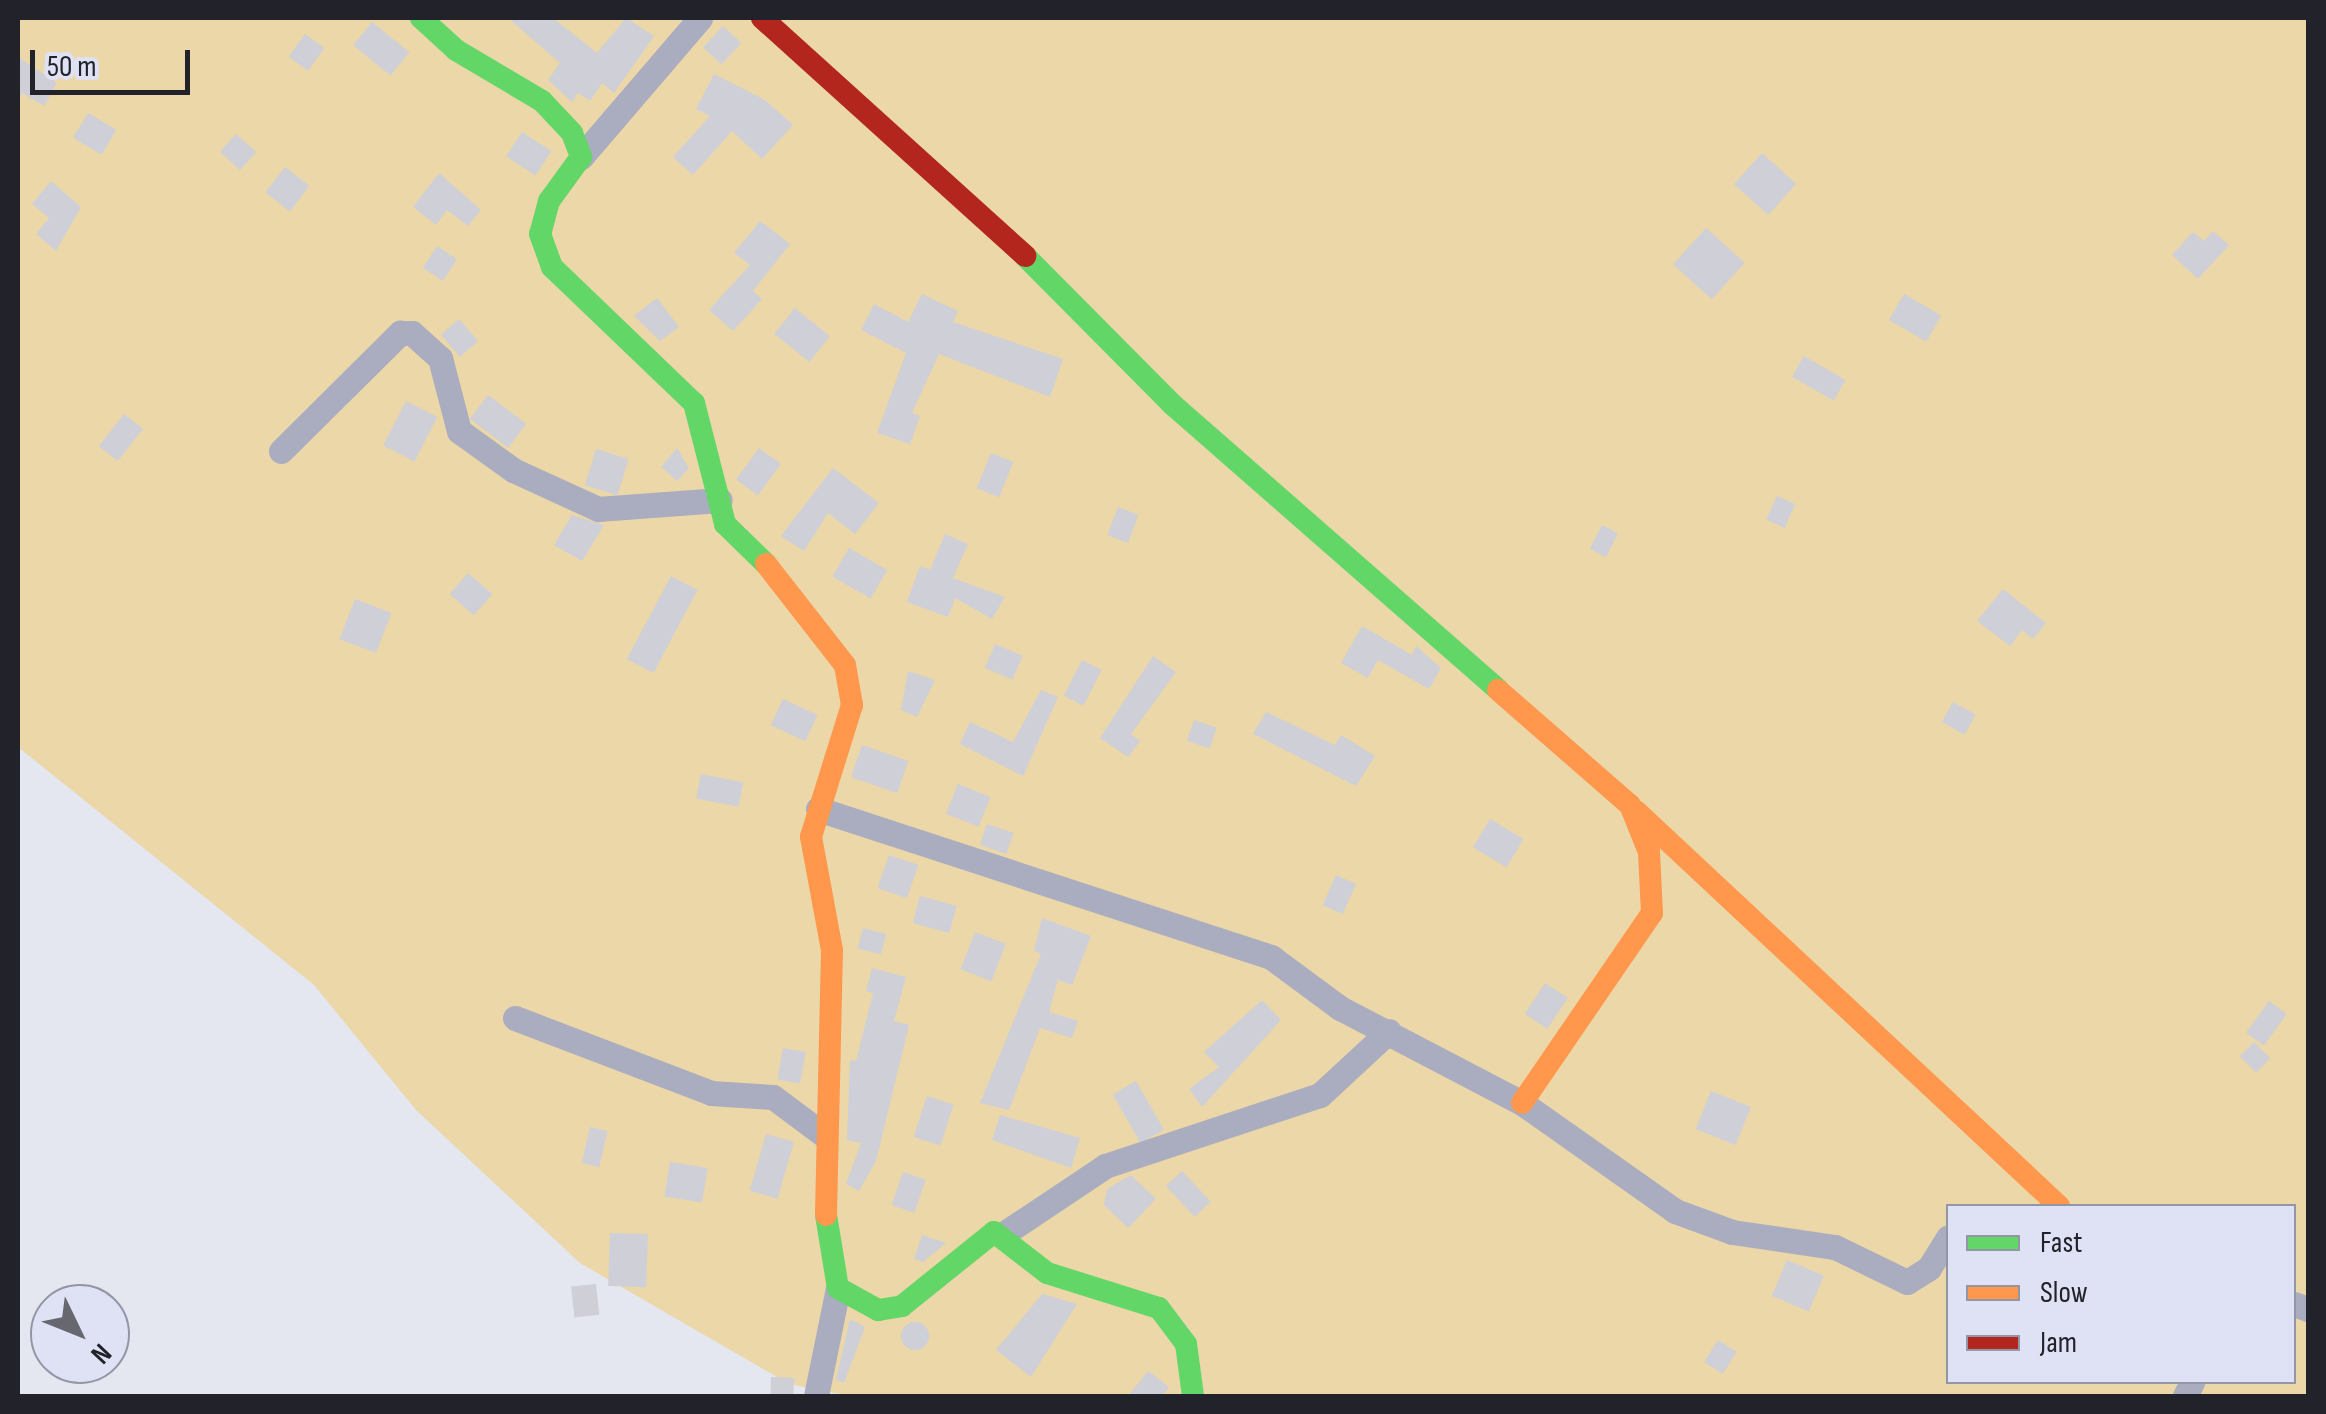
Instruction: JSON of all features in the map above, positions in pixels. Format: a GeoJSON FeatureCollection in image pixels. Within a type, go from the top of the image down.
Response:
{"type":"FeatureCollection","features":[{"type":"Feature","properties":{"kind":"street"},"geometry":{"type":"LineString","coordinates":[[421,18],[456,50],[542,101],[572,133],[581,157]]}},
{"type":"Feature","properties":{"kind":"street"},"geometry":{"type":"LineString","coordinates":[[700,18],[581,157],[549,201],[540,234],[552,268],[694,403],[725,524],[788,584],[845,664],[852,705],[818,810],[812,862],[832,950],[824,1204],[838,1288],[814,1376],[816,1396]]}},
{"type":"Feature","properties":{"kind":"street"},"geometry":{"type":"LineString","coordinates":[[762,18],[1029,260],[1173,406],[1630,805],[1868,1020],[2057,1204]]}},
{"type":"Feature","properties":{"kind":"street"},"geometry":{"type":"LineString","coordinates":[[282,451],[400,333],[412,332],[440,358],[458,431],[513,470],[598,509],[720,500]]}},
{"type":"Feature","properties":{"kind":"street"},"geometry":{"type":"LineString","coordinates":[[1522,1103],[1652,914],[1648,852],[1630,805]]}},
{"type":"Feature","properties":{"kind":"street"},"geometry":{"type":"LineString","coordinates":[[818,810],[1270,957],[1340,1008],[1522,1103],[1675,1211],[1732,1232],[1835,1246],[1908,1282],[1930,1268],[1946,1240]]}},
{"type":"Feature","properties":{"kind":"street"},"geometry":{"type":"LineString","coordinates":[[515,1018],[711,1093],[773,1097],[824,1135]]}},
{"type":"Feature","properties":{"kind":"street"},"geometry":{"type":"LineString","coordinates":[[1002,1235],[1105,1166],[1320,1095],[1388,1032]]}},
{"type":"Feature","properties":{"kind":"street"},"geometry":{"type":"LineString","coordinates":[[838,1288],[878,1310],[902,1306],[984,1233],[1002,1235],[1047,1273],[1159,1308],[1186,1344],[1193,1396]]}},
{"type":"Feature","properties":{"kind":"shaded area"},"geometry":{"type":"Polygon","coordinates":[[[18,18],[2308,18],[2308,1396],[850,1396],[789,1384],[580,1263],[416,1110],[314,985],[18,747],[18,18]]]}},
{"type":"Feature","properties":{"kind":"building"},"geometry":{"type":"Polygon","coordinates":[[[508,18],[553,18],[597,53],[626,18],[654,36],[614,93],[602,83],[590,101],[578,93],[572,102],[548,80],[560,63],[508,18]]]}},
{"type":"Feature","properties":{"kind":"building"},"geometry":{"type":"Polygon","coordinates":[[[372,22],[409,52],[390,76],[353,45],[372,22]]]}},
{"type":"Feature","properties":{"kind":"building"},"geometry":{"type":"Polygon","coordinates":[[[723,26],[741,43],[722,64],[703,47],[723,26]]]}},
{"type":"Feature","properties":{"kind":"building"},"geometry":{"type":"Polygon","coordinates":[[[305,34],[324,48],[308,71],[289,57],[305,34]]]}},
{"type":"Feature","properties":{"kind":"building"},"geometry":{"type":"Polygon","coordinates":[[[18,57],[57,83],[44,106],[22,93],[18,100],[18,57]]]}},
{"type":"Feature","properties":{"kind":"building"},"geometry":{"type":"Polygon","coordinates":[[[714,74],[765,100],[793,125],[762,159],[732,131],[693,175],[673,157],[710,116],[696,109],[714,74]]]}},
{"type":"Feature","properties":{"kind":"building"},"geometry":{"type":"Polygon","coordinates":[[[88,113],[116,130],[101,155],[73,138],[88,113]]]}},
{"type":"Feature","properties":{"kind":"building"},"geometry":{"type":"Polygon","coordinates":[[[522,132],[551,151],[536,175],[506,156],[522,132]]]}},
{"type":"Feature","properties":{"kind":"building"},"geometry":{"type":"Polygon","coordinates":[[[236,134],[256,152],[240,170],[220,152],[236,134]]]}},
{"type":"Feature","properties":{"kind":"building"},"geometry":{"type":"Polygon","coordinates":[[[1762,153],[1796,184],[1768,215],[1734,184],[1762,153]]]}},
{"type":"Feature","properties":{"kind":"building"},"geometry":{"type":"Polygon","coordinates":[[[285,167],[309,186],[290,211],[265,192],[285,167]]]}},
{"type":"Feature","properties":{"kind":"building"},"geometry":{"type":"Polygon","coordinates":[[[439,173],[481,210],[468,226],[447,210],[436,225],[413,207],[439,173]]]}},
{"type":"Feature","properties":{"kind":"building"},"geometry":{"type":"Polygon","coordinates":[[[51,181],[81,207],[56,251],[36,234],[49,218],[32,204],[51,181]]]}},
{"type":"Feature","properties":{"kind":"building"},"geometry":{"type":"Polygon","coordinates":[[[760,221],[790,244],[753,291],[762,299],[733,331],[709,310],[750,265],[734,253],[760,221]]]}},
{"type":"Feature","properties":{"kind":"building"},"geometry":{"type":"Polygon","coordinates":[[[1706,228],[1745,263],[1712,299],[1673,264],[1706,228]]]}},
{"type":"Feature","properties":{"kind":"building"},"geometry":{"type":"Polygon","coordinates":[[[2213,231],[2229,245],[2198,279],[2172,255],[2193,232],[2204,241],[2213,231]]]}},
{"type":"Feature","properties":{"kind":"building"},"geometry":{"type":"Polygon","coordinates":[[[437,246],[457,259],[443,281],[423,268],[437,246]]]}},
{"type":"Feature","properties":{"kind":"building"},"geometry":{"type":"Polygon","coordinates":[[[922,294],[958,311],[953,322],[1063,359],[1050,397],[939,354],[912,413],[920,416],[910,444],[877,433],[906,353],[861,330],[874,304],[908,322],[922,294]]]}},
{"type":"Feature","properties":{"kind":"building"},"geometry":{"type":"Polygon","coordinates":[[[1904,294],[1941,316],[1926,341],[1889,320],[1904,294]]]}},
{"type":"Feature","properties":{"kind":"building"},"geometry":{"type":"Polygon","coordinates":[[[657,298],[679,327],[660,341],[634,316],[657,298]]]}},
{"type":"Feature","properties":{"kind":"building"},"geometry":{"type":"Polygon","coordinates":[[[795,308],[830,336],[809,362],[774,334],[795,308]]]}},
{"type":"Feature","properties":{"kind":"building"},"geometry":{"type":"Polygon","coordinates":[[[459,319],[478,341],[460,357],[441,335],[459,319]]]}},
{"type":"Feature","properties":{"kind":"building"},"geometry":{"type":"Polygon","coordinates":[[[1804,356],[1846,380],[1834,401],[1792,377],[1804,356]]]}},
{"type":"Feature","properties":{"kind":"building"},"geometry":{"type":"Polygon","coordinates":[[[488,395],[526,424],[508,448],[470,419],[488,395]]]}},
{"type":"Feature","properties":{"kind":"building"},"geometry":{"type":"Polygon","coordinates":[[[406,401],[437,417],[414,461],[383,446],[406,401]]]}},
{"type":"Feature","properties":{"kind":"building"},"geometry":{"type":"Polygon","coordinates":[[[124,414],[143,429],[118,461],[99,446],[124,414]]]}},
{"type":"Feature","properties":{"kind":"building"},"geometry":{"type":"Polygon","coordinates":[[[677,448],[689,468],[677,481],[661,467],[677,448]]]}},
{"type":"Feature","properties":{"kind":"building"},"geometry":{"type":"Polygon","coordinates":[[[759,448],[781,464],[758,495],[736,480],[759,448]]]}},
{"type":"Feature","properties":{"kind":"building"},"geometry":{"type":"Polygon","coordinates":[[[596,449],[629,459],[617,495],[585,485],[596,449]]]}},
{"type":"Feature","properties":{"kind":"building"},"geometry":{"type":"Polygon","coordinates":[[[991,453],[1013,462],[999,497],[977,488],[991,453]]]}},
{"type":"Feature","properties":{"kind":"building"},"geometry":{"type":"Polygon","coordinates":[[[833,468],[879,503],[855,534],[828,513],[804,551],[781,536],[833,468]]]}},
{"type":"Feature","properties":{"kind":"building"},"geometry":{"type":"Polygon","coordinates":[[[1777,496],[1795,504],[1785,528],[1766,520],[1777,496]]]}},
{"type":"Feature","properties":{"kind":"building"},"geometry":{"type":"Polygon","coordinates":[[[1118,507],[1139,515],[1128,543],[1107,535],[1118,507]]]}},
{"type":"Feature","properties":{"kind":"building"},"geometry":{"type":"Polygon","coordinates":[[[572,515],[604,525],[582,561],[554,545],[572,515]]]}},
{"type":"Feature","properties":{"kind":"building"},"geometry":{"type":"Polygon","coordinates":[[[1602,525],[1618,533],[1606,557],[1590,549],[1602,525]]]}},
{"type":"Feature","properties":{"kind":"building"},"geometry":{"type":"Polygon","coordinates":[[[945,534],[968,544],[953,578],[1005,597],[992,619],[955,598],[948,617],[907,602],[920,566],[930,570],[945,534]]]}},
{"type":"Feature","properties":{"kind":"building"},"geometry":{"type":"Polygon","coordinates":[[[849,548],[887,570],[871,599],[832,577],[849,548]]]}},
{"type":"Feature","properties":{"kind":"building"},"geometry":{"type":"Polygon","coordinates":[[[468,573],[492,594],[474,615],[450,594],[468,573]]]}},
{"type":"Feature","properties":{"kind":"building"},"geometry":{"type":"Polygon","coordinates":[[[671,576],[697,590],[653,673],[627,659],[671,576]]]}},
{"type":"Feature","properties":{"kind":"building"},"geometry":{"type":"Polygon","coordinates":[[[2003,589],[2046,623],[2033,639],[2022,630],[2010,646],[1977,621],[2003,589]]]}},
{"type":"Feature","properties":{"kind":"building"},"geometry":{"type":"Polygon","coordinates":[[[355,599],[391,613],[376,653],[340,639],[355,599]]]}},
{"type":"Feature","properties":{"kind":"building"},"geometry":{"type":"Polygon","coordinates":[[[1362,626],[1412,655],[1416,646],[1441,668],[1429,689],[1378,660],[1368,678],[1341,663],[1362,626]]]}},
{"type":"Feature","properties":{"kind":"building"},"geometry":{"type":"Polygon","coordinates":[[[995,644],[1023,656],[1012,680],[985,668],[995,644]]]}},
{"type":"Feature","properties":{"kind":"building"},"geometry":{"type":"Polygon","coordinates":[[[1153,656],[1176,672],[1131,734],[1140,741],[1128,757],[1100,738],[1153,656]]]}},
{"type":"Feature","properties":{"kind":"building"},"geometry":{"type":"Polygon","coordinates":[[[1082,660],[1102,670],[1083,706],[1064,696],[1082,660]]]}},
{"type":"Feature","properties":{"kind":"building"},"geometry":{"type":"Polygon","coordinates":[[[908,671],[935,680],[917,717],[901,710],[908,671]]]}},
{"type":"Feature","properties":{"kind":"building"},"geometry":{"type":"Polygon","coordinates":[[[1041,690],[1058,697],[1023,776],[960,744],[970,722],[1013,742],[1041,690]]]}},
{"type":"Feature","properties":{"kind":"building"},"geometry":{"type":"Polygon","coordinates":[[[783,699],[817,715],[805,741],[771,725],[783,699]]]}},
{"type":"Feature","properties":{"kind":"building"},"geometry":{"type":"Polygon","coordinates":[[[1953,702],[1976,715],[1965,735],[1942,722],[1953,702]]]}},
{"type":"Feature","properties":{"kind":"building"},"geometry":{"type":"Polygon","coordinates":[[[1266,712],[1335,745],[1341,735],[1375,756],[1356,786],[1253,734],[1266,712]]]}},
{"type":"Feature","properties":{"kind":"building"},"geometry":{"type":"Polygon","coordinates":[[[1194,720],[1217,728],[1210,749],[1187,741],[1194,720]]]}},
{"type":"Feature","properties":{"kind":"building"},"geometry":{"type":"Polygon","coordinates":[[[862,745],[908,761],[897,793],[851,777],[862,745]]]}},
{"type":"Feature","properties":{"kind":"building"},"geometry":{"type":"Polygon","coordinates":[[[701,774],[743,782],[738,807],[696,799],[701,774]]]}},
{"type":"Feature","properties":{"kind":"building"},"geometry":{"type":"Polygon","coordinates":[[[958,784],[990,797],[978,827],[946,814],[958,784]]]}},
{"type":"Feature","properties":{"kind":"building"},"geometry":{"type":"Polygon","coordinates":[[[1490,819],[1523,839],[1506,867],[1473,847],[1490,819]]]}},
{"type":"Feature","properties":{"kind":"building"},"geometry":{"type":"Polygon","coordinates":[[[987,824],[1013,833],[1006,854],[980,845],[987,824]]]}},
{"type":"Feature","properties":{"kind":"building"},"geometry":{"type":"Polygon","coordinates":[[[889,855],[918,865],[907,898],[878,888],[889,855]]]}},
{"type":"Feature","properties":{"kind":"building"},"geometry":{"type":"Polygon","coordinates":[[[1336,875],[1356,884],[1343,914],[1323,905],[1336,875]]]}},
{"type":"Feature","properties":{"kind":"building"},"geometry":{"type":"Polygon","coordinates":[[[920,896],[957,906],[949,933],[913,923],[920,896]]]}},
{"type":"Feature","properties":{"kind":"building"},"geometry":{"type":"Polygon","coordinates":[[[1042,918],[1091,936],[1072,985],[1058,980],[1049,1012],[1078,1021],[1072,1038],[1040,1028],[1009,1110],[980,1103],[1041,954],[1034,951],[1042,918]]]}},
{"type":"Feature","properties":{"kind":"building"},"geometry":{"type":"Polygon","coordinates":[[[863,928],[886,934],[881,954],[858,948],[863,928]]]}},
{"type":"Feature","properties":{"kind":"building"},"geometry":{"type":"Polygon","coordinates":[[[975,932],[1006,944],[991,981],[961,969],[975,932]]]}},
{"type":"Feature","properties":{"kind":"building"},"geometry":{"type":"Polygon","coordinates":[[[872,968],[906,977],[894,1021],[909,1025],[876,1161],[859,1191],[846,1184],[861,1143],[847,1140],[850,1060],[856,1061],[873,993],[866,991],[872,968]]]}},
{"type":"Feature","properties":{"kind":"building"},"geometry":{"type":"Polygon","coordinates":[[[1545,983],[1568,998],[1547,1029],[1525,1014],[1545,983]]]}},
{"type":"Feature","properties":{"kind":"building"},"geometry":{"type":"Polygon","coordinates":[[[1262,1000],[1281,1020],[1202,1107],[1189,1089],[1219,1067],[1204,1052],[1262,1000]]]}},
{"type":"Feature","properties":{"kind":"building"},"geometry":{"type":"Polygon","coordinates":[[[2269,1001],[2287,1014],[2264,1045],[2246,1033],[2269,1001]]]}},
{"type":"Feature","properties":{"kind":"building"},"geometry":{"type":"Polygon","coordinates":[[[2254,1042],[2270,1058],[2256,1072],[2240,1056],[2254,1042]]]}},
{"type":"Feature","properties":{"kind":"building"},"geometry":{"type":"Polygon","coordinates":[[[783,1048],[806,1052],[800,1084],[777,1080],[783,1048]]]}},
{"type":"Feature","properties":{"kind":"building"},"geometry":{"type":"Polygon","coordinates":[[[1136,1081],[1164,1129],[1141,1143],[1113,1094],[1136,1081]]]}},
{"type":"Feature","properties":{"kind":"building"},"geometry":{"type":"Polygon","coordinates":[[[1711,1091],[1751,1107],[1736,1145],[1696,1129],[1711,1091]]]}},
{"type":"Feature","properties":{"kind":"building"},"geometry":{"type":"Polygon","coordinates":[[[927,1096],[954,1105],[940,1146],[914,1137],[927,1096]]]}},
{"type":"Feature","properties":{"kind":"building"},"geometry":{"type":"Polygon","coordinates":[[[1000,1115],[1080,1138],[1071,1168],[992,1140],[1000,1115]]]}},
{"type":"Feature","properties":{"kind":"building"},"geometry":{"type":"Polygon","coordinates":[[[590,1127],[608,1131],[599,1167],[582,1163],[590,1127]]]}},
{"type":"Feature","properties":{"kind":"building"},"geometry":{"type":"Polygon","coordinates":[[[766,1134],[794,1142],[778,1199],[750,1191],[766,1134]]]}},
{"type":"Feature","properties":{"kind":"building"},"geometry":{"type":"Polygon","coordinates":[[[670,1162],[708,1168],[702,1203],[665,1197],[670,1162]]]}},
{"type":"Feature","properties":{"kind":"building"},"geometry":{"type":"Polygon","coordinates":[[[1182,1171],[1211,1202],[1195,1217],[1166,1186],[1182,1171]]]}},
{"type":"Feature","properties":{"kind":"building"},"geometry":{"type":"Polygon","coordinates":[[[903,1172],[926,1180],[914,1213],[892,1205],[903,1172]]]}},
{"type":"Feature","properties":{"kind":"building"},"geometry":{"type":"Polygon","coordinates":[[[1131,1175],[1156,1199],[1128,1228],[1104,1205],[1107,1189],[1131,1175]]]}},
{"type":"Feature","properties":{"kind":"building"},"geometry":{"type":"Polygon","coordinates":[[[610,1233],[648,1234],[646,1287],[608,1286],[610,1233]]]}},
{"type":"Feature","properties":{"kind":"building"},"geometry":{"type":"Polygon","coordinates":[[[922,1235],[946,1243],[923,1262],[914,1259],[922,1235]]]}},
{"type":"Feature","properties":{"kind":"building"},"geometry":{"type":"Polygon","coordinates":[[[1787,1260],[1824,1276],[1809,1312],[1772,1296],[1787,1260]]]}},
{"type":"Feature","properties":{"kind":"building"},"geometry":{"type":"Polygon","coordinates":[[[596,1284],[599,1315],[574,1317],[571,1287],[596,1284]]]}},
{"type":"Feature","properties":{"kind":"building"},"geometry":{"type":"Polygon","coordinates":[[[1042,1294],[1077,1304],[1031,1377],[996,1350],[1042,1294]]]}},
{"type":"Feature","properties":{"kind":"building"},"geometry":{"type":"Polygon","coordinates":[[[850,1319],[865,1327],[844,1383],[836,1380],[850,1319]]]}},
{"type":"Feature","properties":{"kind":"building"},"geometry":{"type":"Polygon","coordinates":[[[915,1322],[925,1326],[929,1336],[925,1346],[915,1350],[905,1346],[901,1336],[905,1326],[915,1322]]]}},
{"type":"Feature","properties":{"kind":"building"},"geometry":{"type":"Polygon","coordinates":[[[1718,1340],[1737,1352],[1723,1374],[1704,1362],[1718,1340]]]}},
{"type":"Feature","properties":{"kind":"building"},"geometry":{"type":"Polygon","coordinates":[[[1148,1371],[1169,1387],[1162,1396],[1128,1396],[1148,1371]]]}},
{"type":"Feature","properties":{"kind":"building"},"geometry":{"type":"Polygon","coordinates":[[[771,1377],[794,1378],[793,1396],[770,1396],[771,1377]]]}},
{"type":"Feature","properties":{"kind":"traffic: fast"},"geometry":{"type":"LineString","coordinates":[[421,18],[456,50],[542,101],[572,133],[581,157],[549,201],[540,234],[552,267],[694,403],[725,524],[766,564]]}},
{"type":"Feature","properties":{"kind":"traffic: fast"},"geometry":{"type":"LineString","coordinates":[[1025,256],[1173,405],[1498,690]]}},
{"type":"Feature","properties":{"kind":"traffic: fast"},"geometry":{"type":"LineString","coordinates":[[826,1215],[838,1288],[878,1310],[902,1306],[994,1232],[1047,1273],[1159,1308],[1186,1344],[1193,1396]]}},
{"type":"Feature","properties":{"kind":"traffic: slow"},"geometry":{"type":"LineString","coordinates":[[766,564],[845,665],[852,705],[811,837],[832,950],[826,1215]]}},
{"type":"Feature","properties":{"kind":"traffic: slow"},"geometry":{"type":"LineString","coordinates":[[1498,690],[1630,805],[1649,852],[1652,913],[1522,1103]]}},
{"type":"Feature","properties":{"kind":"traffic: slow"},"geometry":{"type":"LineString","coordinates":[[1636,811],[2057,1204]]}},
{"type":"Feature","properties":{"kind":"traffic: jam"},"geometry":{"type":"LineString","coordinates":[[762,18],[1025,256]]}}]}
